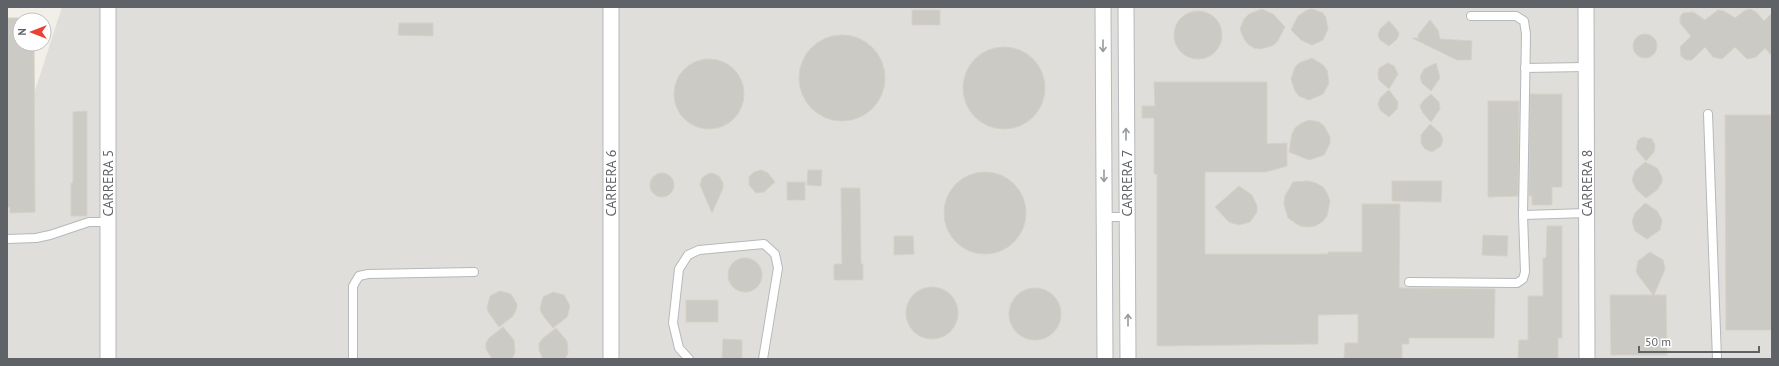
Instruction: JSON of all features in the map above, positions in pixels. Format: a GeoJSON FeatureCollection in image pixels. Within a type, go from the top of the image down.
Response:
{"type":"FeatureCollection","features":[{"type":"Feature","properties":{"kind":"street","name":"CARRERA 5"},"geometry":{"type":"LineString","coordinates":[[108,7],[108,359]]}},
{"type":"Feature","properties":{"kind":"street","name":"CARRERA 6"},"geometry":{"type":"LineString","coordinates":[[611,7],[612,359]]}},
{"type":"Feature","properties":{"kind":"street","name":"CARRERA 7"},"geometry":{"type":"LineString","coordinates":[[1103,7],[1105,359]]}},
{"type":"Feature","properties":{"kind":"street","name":"CARRERA 7"},"geometry":{"type":"LineString","coordinates":[[1126,7],[1128,359]]}},
{"type":"Feature","properties":{"kind":"street","name":"CARRERA 8"},"geometry":{"type":"LineString","coordinates":[[1586,7],[1587,359]]}},
{"type":"Feature","properties":{"kind":"lane"},"geometry":{"type":"LineString","coordinates":[[1409,282],[1518,283],[1523,279],[1525,272],[1523,215],[1526,34],[1524,21],[1516,16],[1471,16]]}},
{"type":"Feature","properties":{"kind":"lane"},"geometry":{"type":"LineString","coordinates":[[1526,68],[1586,67]]}},
{"type":"Feature","properties":{"kind":"lane"},"geometry":{"type":"LineString","coordinates":[[1708,114],[1717,359]]}},
{"type":"Feature","properties":{"kind":"lane"},"geometry":{"type":"LineString","coordinates":[[1523,215],[1587,213]]}},
{"type":"Feature","properties":{"kind":"lane"},"geometry":{"type":"LineString","coordinates":[[1104,217],[1127,217]]}},
{"type":"Feature","properties":{"kind":"lane"},"geometry":{"type":"LineString","coordinates":[[7,239],[36,238],[89,222],[108,222]]}},
{"type":"Feature","properties":{"kind":"lane"},"geometry":{"type":"LineString","coordinates":[[690,359],[679,348],[673,324],[679,269],[688,255],[699,250],[764,244],[775,254],[778,268],[763,359]]}},
{"type":"Feature","properties":{"kind":"lane"},"geometry":{"type":"LineString","coordinates":[[353,359],[353,286],[359,276],[368,274],[474,272]]}},
{"type":"Feature","properties":{"kind":"shaded area"},"geometry":{"type":"Polygon","coordinates":[[[62,7],[1772,7],[1772,359],[7,359],[7,177],[47,52],[52,52],[52,38],[62,7]]]}},
{"type":"Feature","properties":{"kind":"building"},"geometry":{"type":"Polygon","coordinates":[[[1262,9],[1273,14],[1285,27],[1277,42],[1272,46],[1260,49],[1254,48],[1248,44],[1240,29],[1244,19],[1249,14],[1262,9]]]}},
{"type":"Feature","properties":{"kind":"building"},"geometry":{"type":"Polygon","coordinates":[[[1312,9],[1323,13],[1326,18],[1328,29],[1323,40],[1312,45],[1301,40],[1291,30],[1298,16],[1307,10],[1312,9]]]}},
{"type":"Feature","properties":{"kind":"building"},"geometry":{"type":"Polygon","coordinates":[[[1750,9],[1756,12],[1764,21],[1772,13],[1772,56],[1765,48],[1756,57],[1747,59],[1735,47],[1722,59],[1713,57],[1705,47],[1692,60],[1686,60],[1681,56],[1680,47],[1691,36],[1680,23],[1680,17],[1683,13],[1693,12],[1705,20],[1718,10],[1724,11],[1735,18],[1744,11],[1750,9]]]}},
{"type":"Feature","properties":{"kind":"building"},"geometry":{"type":"Polygon","coordinates":[[[912,10],[940,10],[940,25],[912,25],[912,10]]]}},
{"type":"Feature","properties":{"kind":"building"},"geometry":{"type":"Polygon","coordinates":[[[1198,11],[1207,13],[1215,18],[1220,26],[1222,35],[1220,44],[1215,52],[1207,57],[1198,59],[1189,57],[1181,52],[1176,44],[1174,35],[1176,26],[1181,18],[1189,13],[1198,11]]]}},
{"type":"Feature","properties":{"kind":"building"},"geometry":{"type":"Polygon","coordinates":[[[7,18],[12,18],[12,52],[34,52],[35,212],[10,213],[10,207],[7,207],[7,18]]]}},
{"type":"Feature","properties":{"kind":"building"},"geometry":{"type":"Polygon","coordinates":[[[1430,20],[1438,30],[1440,39],[1472,41],[1471,60],[1457,60],[1412,38],[1419,38],[1418,35],[1430,20]]]}},
{"type":"Feature","properties":{"kind":"building"},"geometry":{"type":"Polygon","coordinates":[[[1389,21],[1399,34],[1397,39],[1389,46],[1380,40],[1378,35],[1380,29],[1389,21]]]}},
{"type":"Feature","properties":{"kind":"building"},"geometry":{"type":"Polygon","coordinates":[[[399,23],[433,23],[433,36],[398,35],[399,23]]]}},
{"type":"Feature","properties":{"kind":"building"},"geometry":{"type":"Polygon","coordinates":[[[1645,34],[1653,38],[1657,46],[1653,54],[1645,58],[1637,54],[1633,46],[1637,38],[1645,34]]]}},
{"type":"Feature","properties":{"kind":"building"},"geometry":{"type":"Polygon","coordinates":[[[842,35],[859,38],[873,47],[882,61],[885,78],[882,95],[873,109],[859,118],[842,121],[825,118],[811,109],[802,95],[799,78],[802,61],[811,47],[825,38],[842,35]]]}},
{"type":"Feature","properties":{"kind":"building"},"geometry":{"type":"Polygon","coordinates":[[[1004,47],[1020,50],[1033,59],[1042,72],[1045,88],[1042,104],[1033,117],[1020,126],[1004,129],[988,126],[975,117],[966,104],[963,88],[966,72],[975,59],[988,50],[1004,47]]]}},
{"type":"Feature","properties":{"kind":"building"},"geometry":{"type":"Polygon","coordinates":[[[1312,58],[1323,65],[1327,70],[1329,83],[1323,94],[1309,100],[1299,96],[1295,91],[1291,79],[1295,67],[1299,63],[1312,58]]]}},
{"type":"Feature","properties":{"kind":"building"},"geometry":{"type":"Polygon","coordinates":[[[702,59],[716,59],[729,65],[738,74],[742,80],[744,94],[742,108],[734,119],[723,127],[716,129],[702,129],[695,127],[684,119],[676,108],[674,101],[674,87],[676,80],[684,69],[695,61],[702,59]]]}},
{"type":"Feature","properties":{"kind":"building"},"geometry":{"type":"Polygon","coordinates":[[[1388,63],[1394,66],[1398,74],[1389,89],[1379,80],[1378,74],[1379,68],[1388,63]]]}},
{"type":"Feature","properties":{"kind":"building"},"geometry":{"type":"Polygon","coordinates":[[[1436,63],[1440,78],[1431,91],[1422,83],[1420,77],[1424,69],[1436,63]]]}},
{"type":"Feature","properties":{"kind":"building"},"geometry":{"type":"Polygon","coordinates":[[[1154,82],[1267,82],[1267,144],[1287,143],[1287,166],[1266,172],[1205,172],[1205,254],[1328,254],[1328,252],[1362,252],[1362,204],[1400,204],[1399,288],[1495,289],[1494,338],[1409,338],[1409,344],[1402,344],[1402,359],[1344,359],[1345,343],[1358,343],[1358,314],[1318,315],[1318,344],[1157,346],[1157,174],[1154,174],[1154,118],[1142,118],[1142,106],[1155,106],[1154,82]]]}},
{"type":"Feature","properties":{"kind":"building"},"geometry":{"type":"Polygon","coordinates":[[[1389,90],[1398,102],[1397,109],[1389,117],[1380,110],[1378,104],[1380,98],[1389,90]]]}},
{"type":"Feature","properties":{"kind":"building"},"geometry":{"type":"Polygon","coordinates":[[[1431,94],[1439,102],[1440,109],[1431,122],[1423,113],[1420,106],[1431,94]]]}},
{"type":"Feature","properties":{"kind":"building"},"geometry":{"type":"Polygon","coordinates":[[[1530,94],[1562,94],[1562,187],[1552,187],[1552,205],[1532,205],[1532,196],[1529,196],[1530,94]]]}},
{"type":"Feature","properties":{"kind":"building"},"geometry":{"type":"Polygon","coordinates":[[[1488,101],[1519,101],[1518,196],[1488,197],[1488,101]]]}},
{"type":"Feature","properties":{"kind":"building"},"geometry":{"type":"Polygon","coordinates":[[[87,111],[87,216],[71,216],[71,183],[73,183],[73,112],[87,111]]]}},
{"type":"Feature","properties":{"kind":"building"},"geometry":{"type":"Polygon","coordinates":[[[1725,115],[1772,115],[1772,330],[1726,330],[1725,115]]]}},
{"type":"Feature","properties":{"kind":"building"},"geometry":{"type":"Polygon","coordinates":[[[1309,120],[1319,122],[1324,126],[1330,137],[1330,143],[1324,155],[1309,160],[1289,152],[1292,134],[1295,128],[1309,120]]]}},
{"type":"Feature","properties":{"kind":"building"},"geometry":{"type":"Polygon","coordinates":[[[1430,124],[1440,133],[1443,139],[1441,146],[1432,152],[1425,149],[1421,143],[1421,135],[1430,124]]]}},
{"type":"Feature","properties":{"kind":"building"},"geometry":{"type":"Polygon","coordinates":[[[1643,137],[1652,139],[1655,146],[1654,152],[1646,161],[1636,149],[1638,140],[1643,137]]]}},
{"type":"Feature","properties":{"kind":"building"},"geometry":{"type":"Polygon","coordinates":[[[1645,162],[1657,168],[1662,177],[1662,182],[1657,190],[1646,198],[1636,189],[1632,180],[1635,171],[1645,162]]]}},
{"type":"Feature","properties":{"kind":"building"},"geometry":{"type":"Polygon","coordinates":[[[761,170],[768,173],[775,182],[764,192],[756,193],[749,185],[749,177],[754,172],[761,170]]]}},
{"type":"Feature","properties":{"kind":"building"},"geometry":{"type":"Polygon","coordinates":[[[808,170],[822,170],[821,186],[807,185],[808,170]]]}},
{"type":"Feature","properties":{"kind":"building"},"geometry":{"type":"Polygon","coordinates":[[[985,172],[1001,175],[1014,184],[1023,197],[1026,213],[1023,229],[1014,242],[1001,251],[985,254],[969,251],[956,242],[947,229],[944,213],[947,197],[956,184],[969,175],[985,172]]]}},
{"type":"Feature","properties":{"kind":"building"},"geometry":{"type":"Polygon","coordinates":[[[662,173],[670,177],[674,185],[670,193],[662,197],[654,193],[650,185],[654,177],[662,173]]]}},
{"type":"Feature","properties":{"kind":"building"},"geometry":{"type":"Polygon","coordinates":[[[712,173],[719,176],[723,183],[723,188],[712,213],[700,185],[702,178],[712,173]]]}},
{"type":"Feature","properties":{"kind":"building"},"geometry":{"type":"Polygon","coordinates":[[[1308,181],[1323,187],[1330,201],[1327,216],[1322,222],[1315,226],[1307,227],[1300,226],[1288,218],[1284,204],[1285,196],[1293,182],[1308,181]]]}},
{"type":"Feature","properties":{"kind":"building"},"geometry":{"type":"Polygon","coordinates":[[[1392,181],[1442,181],[1441,202],[1392,201],[1392,181]]]}},
{"type":"Feature","properties":{"kind":"building"},"geometry":{"type":"Polygon","coordinates":[[[787,182],[805,182],[805,200],[787,200],[787,182]]]}},
{"type":"Feature","properties":{"kind":"building"},"geometry":{"type":"Polygon","coordinates":[[[1239,186],[1252,195],[1257,206],[1257,212],[1250,222],[1239,225],[1229,222],[1215,207],[1239,186]]]}},
{"type":"Feature","properties":{"kind":"building"},"geometry":{"type":"Polygon","coordinates":[[[841,188],[860,188],[861,264],[863,264],[863,280],[834,280],[834,264],[842,264],[841,188]]]}},
{"type":"Feature","properties":{"kind":"building"},"geometry":{"type":"Polygon","coordinates":[[[1645,203],[1657,211],[1662,220],[1660,230],[1647,239],[1635,231],[1632,222],[1635,213],[1645,203]]]}},
{"type":"Feature","properties":{"kind":"building"},"geometry":{"type":"Polygon","coordinates":[[[1547,226],[1562,226],[1562,338],[1558,338],[1558,359],[1518,359],[1519,340],[1528,340],[1528,296],[1543,296],[1543,258],[1546,258],[1547,226]]]}},
{"type":"Feature","properties":{"kind":"building"},"geometry":{"type":"Polygon","coordinates":[[[1483,235],[1508,236],[1507,256],[1482,255],[1483,235]]]}},
{"type":"Feature","properties":{"kind":"building"},"geometry":{"type":"Polygon","coordinates":[[[894,236],[913,236],[914,254],[894,255],[894,236]]]}},
{"type":"Feature","properties":{"kind":"building"},"geometry":{"type":"Polygon","coordinates":[[[1650,252],[1663,260],[1665,269],[1654,295],[1666,295],[1667,355],[1611,355],[1610,295],[1653,295],[1636,271],[1638,261],[1650,252]]]}},
{"type":"Feature","properties":{"kind":"building"},"geometry":{"type":"Polygon","coordinates":[[[748,258],[755,260],[760,265],[762,275],[760,285],[755,290],[742,292],[735,290],[730,285],[728,272],[730,265],[735,260],[748,258]]]}},
{"type":"Feature","properties":{"kind":"building"},"geometry":{"type":"Polygon","coordinates":[[[927,287],[937,287],[951,294],[958,308],[958,318],[951,332],[937,339],[927,339],[917,335],[910,328],[906,318],[906,308],[910,298],[917,291],[927,287]]]}},
{"type":"Feature","properties":{"kind":"building"},"geometry":{"type":"Polygon","coordinates":[[[1030,288],[1040,288],[1054,295],[1061,309],[1061,319],[1054,333],[1040,340],[1030,340],[1020,336],[1013,329],[1009,319],[1009,309],[1013,299],[1020,292],[1030,288]]]}},
{"type":"Feature","properties":{"kind":"building"},"geometry":{"type":"Polygon","coordinates":[[[500,291],[511,294],[517,304],[513,316],[499,327],[487,308],[490,296],[500,291]]]}},
{"type":"Feature","properties":{"kind":"building"},"geometry":{"type":"Polygon","coordinates":[[[553,292],[564,295],[570,306],[567,317],[553,328],[540,309],[543,297],[553,292]]]}},
{"type":"Feature","properties":{"kind":"building"},"geometry":{"type":"Polygon","coordinates":[[[686,300],[718,300],[718,322],[686,322],[686,300]]]}},
{"type":"Feature","properties":{"kind":"building"},"geometry":{"type":"Polygon","coordinates":[[[503,327],[514,340],[515,352],[512,359],[492,359],[486,349],[486,343],[489,338],[503,327]]]}},
{"type":"Feature","properties":{"kind":"building"},"geometry":{"type":"Polygon","coordinates":[[[556,328],[567,341],[568,353],[565,359],[543,359],[539,350],[539,344],[542,339],[556,328]]]}},
{"type":"Feature","properties":{"kind":"building"},"geometry":{"type":"Polygon","coordinates":[[[723,339],[742,340],[742,359],[722,359],[723,339]]]}}]}
